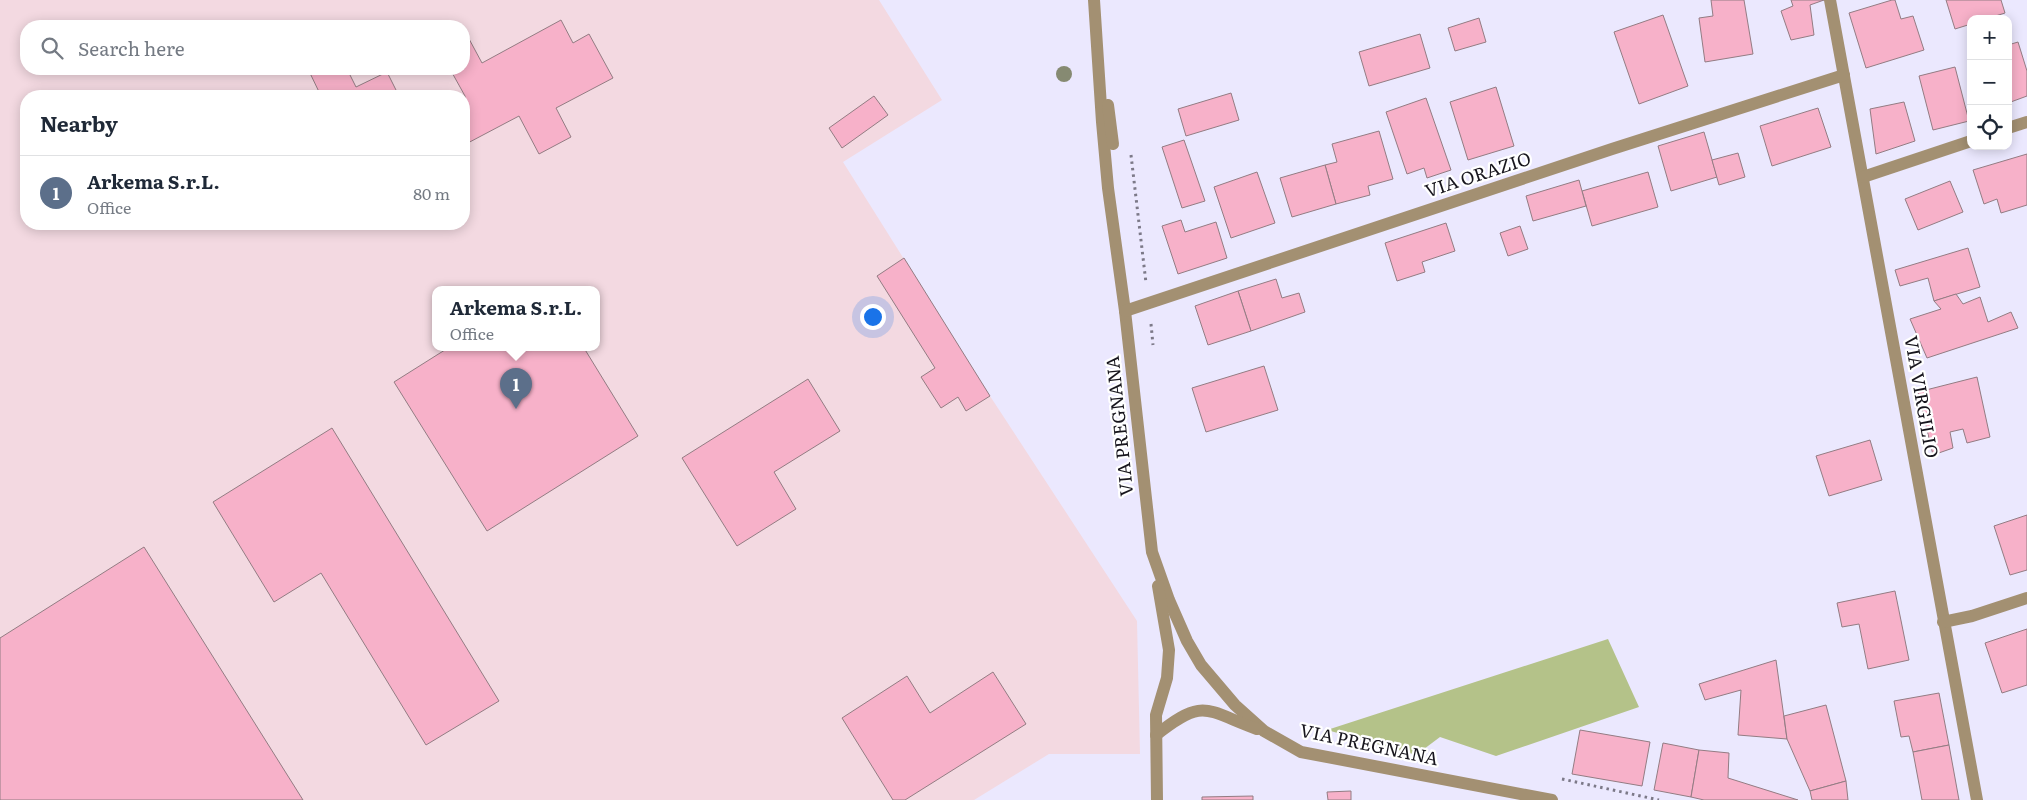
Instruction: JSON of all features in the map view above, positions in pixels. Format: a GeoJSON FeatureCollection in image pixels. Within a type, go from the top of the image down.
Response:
{"type":"FeatureCollection","features":[{"type":"Feature","properties":{"kind":"street","name":"VIA VIRGILIO"},"geometry":{"type":"LineString","coordinates":[[1833,1],[1844,75],[1977,800]]}},
{"type":"Feature","properties":{"kind":"street","name":"VIA PREGNANA"},"geometry":{"type":"LineString","coordinates":[[1095,4],[1110,117],[1123,294],[1152,552],[1169,600],[1201,665],[1235,705],[1264,731],[1301,752],[1552,800]]}},
{"type":"Feature","properties":{"kind":"street","name":"VIA ORAZIO"},"geometry":{"type":"LineString","coordinates":[[1125,311],[1621,146],[1844,75]]}},
{"type":"Feature","properties":{"kind":"street"},"geometry":{"type":"LineString","coordinates":[[2012,127],[2027,122]]}},
{"type":"Feature","properties":{"kind":"street"},"geometry":{"type":"LineString","coordinates":[[1863,177],[1967,142]]}},
{"type":"Feature","properties":{"kind":"street"},"geometry":{"type":"LineString","coordinates":[[1152,552],[1170,650],[1167,678],[1156,715],[1157,800]]}},
{"type":"Feature","properties":{"kind":"street"},"geometry":{"type":"LineString","coordinates":[[1944,622],[1972,616],[2027,598]]}},
{"type":"Feature","properties":{"kind":"street"},"geometry":{"type":"LineString","coordinates":[[1156,735],[1184,715],[1204,710],[1215,712],[1264,731]]}},
{"type":"Feature","properties":{"kind":"path"},"geometry":{"type":"LineString","coordinates":[[1151,327],[1153,346]]}},
{"type":"Feature","properties":{"kind":"path"},"geometry":{"type":"LineString","coordinates":[[1559,778],[1659,800]]}},
{"type":"Feature","properties":{"kind":"shaded area"},"geometry":{"type":"Polygon","coordinates":[[[0,0],[879,0],[942,100],[843,162],[990,396],[1137,621],[1140,754],[1049,754],[974,800],[0,800],[0,0]]]}},
{"type":"Feature","properties":{"kind":"green space"},"geometry":{"type":"Polygon","coordinates":[[[1608,639],[1639,707],[1496,756],[1440,737],[1416,755],[1327,730],[1608,639]]]}},
{"type":"Feature","properties":{"kind":"building"},"geometry":{"type":"Polygon","coordinates":[[[1711,0],[1744,0],[1753,54],[1705,62],[1699,18],[1713,16],[1711,0]]]}},
{"type":"Feature","properties":{"kind":"building"},"geometry":{"type":"Polygon","coordinates":[[[1791,0],[1824,0],[1810,5],[1814,35],[1791,40],[1781,11],[1793,6],[1791,0]]]}},
{"type":"Feature","properties":{"kind":"building"},"geometry":{"type":"Polygon","coordinates":[[[1895,0],[1901,19],[1913,16],[1924,50],[1866,68],[1849,13],[1895,0]]]}},
{"type":"Feature","properties":{"kind":"building"},"geometry":{"type":"Polygon","coordinates":[[[1946,0],[2001,0],[2005,13],[1999,15],[1967,15],[1967,25],[1955,29],[1946,0]]]}},
{"type":"Feature","properties":{"kind":"building"},"geometry":{"type":"Polygon","coordinates":[[[1663,15],[1688,86],[1639,104],[1614,32],[1663,15]]]}},
{"type":"Feature","properties":{"kind":"building"},"geometry":{"type":"Polygon","coordinates":[[[1479,18],[1486,42],[1455,51],[1448,28],[1479,18]]]}},
{"type":"Feature","properties":{"kind":"building"},"geometry":{"type":"Polygon","coordinates":[[[561,20],[573,43],[589,34],[613,78],[556,108],[571,137],[539,154],[519,116],[470,142],[470,90],[462,90],[453,75],[470,75],[470,41],[482,63],[561,20]]]}},
{"type":"Feature","properties":{"kind":"building"},"geometry":{"type":"Polygon","coordinates":[[[1420,34],[1430,68],[1369,86],[1359,52],[1420,34]]]}},
{"type":"Feature","properties":{"kind":"building"},"geometry":{"type":"Polygon","coordinates":[[[2018,42],[2027,71],[2027,96],[2012,102],[2012,60],[2012,44],[2018,42]]]}},
{"type":"Feature","properties":{"kind":"building"},"geometry":{"type":"Polygon","coordinates":[[[1955,67],[1967,113],[1967,122],[1933,130],[1919,76],[1955,67]]]}},
{"type":"Feature","properties":{"kind":"building"},"geometry":{"type":"Polygon","coordinates":[[[311,75],[350,75],[356,87],[381,75],[388,75],[396,90],[318,90],[311,75]]]}},
{"type":"Feature","properties":{"kind":"building"},"geometry":{"type":"Polygon","coordinates":[[[1496,87],[1514,146],[1468,160],[1450,102],[1496,87]]]}},
{"type":"Feature","properties":{"kind":"building"},"geometry":{"type":"Polygon","coordinates":[[[1231,93],[1239,120],[1186,136],[1178,109],[1231,93]]]}},
{"type":"Feature","properties":{"kind":"building"},"geometry":{"type":"Polygon","coordinates":[[[874,96],[888,115],[842,148],[829,128],[874,96]]]}},
{"type":"Feature","properties":{"kind":"building"},"geometry":{"type":"Polygon","coordinates":[[[1426,98],[1451,170],[1427,178],[1424,168],[1407,174],[1386,112],[1426,98]]]}},
{"type":"Feature","properties":{"kind":"building"},"geometry":{"type":"Polygon","coordinates":[[[1904,102],[1915,141],[1876,154],[1870,109],[1904,102]]]}},
{"type":"Feature","properties":{"kind":"building"},"geometry":{"type":"Polygon","coordinates":[[[1818,108],[1831,147],[1772,166],[1760,126],[1818,108]]]}},
{"type":"Feature","properties":{"kind":"building"},"geometry":{"type":"Polygon","coordinates":[[[1379,131],[1393,179],[1368,186],[1370,195],[1336,204],[1325,165],[1337,162],[1332,144],[1379,131]]]}},
{"type":"Feature","properties":{"kind":"building"},"geometry":{"type":"Polygon","coordinates":[[[1704,132],[1717,177],[1671,191],[1658,146],[1704,132]]]}},
{"type":"Feature","properties":{"kind":"building"},"geometry":{"type":"Polygon","coordinates":[[[1184,140],[1205,201],[1182,208],[1162,147],[1184,140]]]}},
{"type":"Feature","properties":{"kind":"building"},"geometry":{"type":"Polygon","coordinates":[[[1738,153],[1745,177],[1719,185],[1712,160],[1738,153]]]}},
{"type":"Feature","properties":{"kind":"building"},"geometry":{"type":"Polygon","coordinates":[[[2027,154],[2027,205],[2001,213],[1997,199],[1984,204],[1973,170],[2027,154]]]}},
{"type":"Feature","properties":{"kind":"building"},"geometry":{"type":"Polygon","coordinates":[[[1325,165],[1336,204],[1292,217],[1280,178],[1325,165]]]}},
{"type":"Feature","properties":{"kind":"building"},"geometry":{"type":"Polygon","coordinates":[[[1257,172],[1275,223],[1231,238],[1214,187],[1257,172]]]}},
{"type":"Feature","properties":{"kind":"building"},"geometry":{"type":"Polygon","coordinates":[[[1648,172],[1658,207],[1592,226],[1582,191],[1648,172]]]}},
{"type":"Feature","properties":{"kind":"building"},"geometry":{"type":"Polygon","coordinates":[[[1579,180],[1586,206],[1533,221],[1526,196],[1579,180]]]}},
{"type":"Feature","properties":{"kind":"building"},"geometry":{"type":"Polygon","coordinates":[[[1950,181],[1963,212],[1918,230],[1905,199],[1950,181]]]}},
{"type":"Feature","properties":{"kind":"building"},"geometry":{"type":"Polygon","coordinates":[[[1181,220],[1185,232],[1216,222],[1227,258],[1178,274],[1162,226],[1181,220]]]}},
{"type":"Feature","properties":{"kind":"building"},"geometry":{"type":"Polygon","coordinates":[[[1446,223],[1455,251],[1422,262],[1425,272],[1397,281],[1385,243],[1446,223]]]}},
{"type":"Feature","properties":{"kind":"building"},"geometry":{"type":"Polygon","coordinates":[[[1520,226],[1528,249],[1508,256],[1500,233],[1520,226]]]}},
{"type":"Feature","properties":{"kind":"building"},"geometry":{"type":"Polygon","coordinates":[[[1968,248],[1980,287],[1934,301],[1928,278],[1900,286],[1895,270],[1968,248]]]}},
{"type":"Feature","properties":{"kind":"building"},"geometry":{"type":"Polygon","coordinates":[[[904,258],[990,396],[966,411],[958,397],[941,408],[921,377],[935,368],[877,276],[904,258]]]}},
{"type":"Feature","properties":{"kind":"building"},"geometry":{"type":"Polygon","coordinates":[[[1276,279],[1282,298],[1299,293],[1305,312],[1251,331],[1238,291],[1276,279]]]}},
{"type":"Feature","properties":{"kind":"building"},"geometry":{"type":"Polygon","coordinates":[[[1238,291],[1251,331],[1208,345],[1195,306],[1238,291]]]}},
{"type":"Feature","properties":{"kind":"building"},"geometry":{"type":"Polygon","coordinates":[[[1956,294],[1963,304],[1980,297],[1988,322],[2011,312],[2018,328],[1927,358],[1910,319],[1941,309],[1934,301],[1956,294]]]}},
{"type":"Feature","properties":{"kind":"building"},"geometry":{"type":"Polygon","coordinates":[[[443,351],[586,351],[638,436],[487,531],[394,382],[443,351]]]}},
{"type":"Feature","properties":{"kind":"building"},"geometry":{"type":"Polygon","coordinates":[[[1264,366],[1278,410],[1206,432],[1192,388],[1264,366]]]}},
{"type":"Feature","properties":{"kind":"building"},"geometry":{"type":"Polygon","coordinates":[[[1977,377],[1990,437],[1967,443],[1963,429],[1950,432],[1953,448],[1933,455],[1918,392],[1977,377]]]}},
{"type":"Feature","properties":{"kind":"building"},"geometry":{"type":"Polygon","coordinates":[[[808,379],[840,431],[774,472],[796,509],[737,546],[682,458],[808,379]]]}},
{"type":"Feature","properties":{"kind":"building"},"geometry":{"type":"Polygon","coordinates":[[[332,428],[499,701],[426,745],[321,573],[274,602],[213,502],[332,428]]]}},
{"type":"Feature","properties":{"kind":"building"},"geometry":{"type":"Polygon","coordinates":[[[1870,440],[1882,480],[1829,496],[1816,456],[1870,440]]]}},
{"type":"Feature","properties":{"kind":"building"},"geometry":{"type":"Polygon","coordinates":[[[2027,515],[2027,570],[2010,575],[1994,526],[2027,515]]]}},
{"type":"Feature","properties":{"kind":"building"},"geometry":{"type":"Polygon","coordinates":[[[144,547],[303,800],[0,800],[0,638],[144,547]]]}},
{"type":"Feature","properties":{"kind":"building"},"geometry":{"type":"Polygon","coordinates":[[[1895,591],[1909,660],[1868,669],[1859,624],[1842,627],[1837,603],[1895,591]]]}},
{"type":"Feature","properties":{"kind":"building"},"geometry":{"type":"Polygon","coordinates":[[[2027,629],[2027,685],[2002,693],[1985,643],[2027,629]]]}},
{"type":"Feature","properties":{"kind":"building"},"geometry":{"type":"Polygon","coordinates":[[[1776,660],[1787,739],[1738,735],[1741,690],[1705,700],[1699,684],[1776,660]]]}},
{"type":"Feature","properties":{"kind":"building"},"geometry":{"type":"Polygon","coordinates":[[[993,672],[1026,724],[905,800],[893,800],[842,718],[907,676],[930,713],[993,672]]]}},
{"type":"Feature","properties":{"kind":"building"},"geometry":{"type":"Polygon","coordinates":[[[1939,693],[1949,745],[1913,752],[1909,736],[1901,737],[1894,701],[1939,693]]]}},
{"type":"Feature","properties":{"kind":"building"},"geometry":{"type":"Polygon","coordinates":[[[1826,705],[1846,781],[1810,791],[1787,739],[1784,716],[1826,705]]]}},
{"type":"Feature","properties":{"kind":"building"},"geometry":{"type":"Polygon","coordinates":[[[1580,730],[1650,742],[1642,786],[1572,774],[1580,730]]]}},
{"type":"Feature","properties":{"kind":"building"},"geometry":{"type":"Polygon","coordinates":[[[1663,743],[1699,750],[1691,797],[1654,790],[1663,743]]]}},
{"type":"Feature","properties":{"kind":"building"},"geometry":{"type":"Polygon","coordinates":[[[1949,745],[1959,800],[1922,800],[1913,752],[1949,745]]]}},
{"type":"Feature","properties":{"kind":"building"},"geometry":{"type":"Polygon","coordinates":[[[1699,750],[1729,753],[1728,778],[1798,800],[1704,800],[1691,797],[1699,750]]]}},
{"type":"Feature","properties":{"kind":"building"},"geometry":{"type":"Polygon","coordinates":[[[1846,781],[1848,800],[1812,800],[1810,791],[1846,781]]]}},
{"type":"Feature","properties":{"kind":"building"},"geometry":{"type":"Polygon","coordinates":[[[1351,791],[1351,800],[1328,800],[1327,792],[1351,791]]]}},
{"type":"Feature","properties":{"kind":"building"},"geometry":{"type":"Polygon","coordinates":[[[1253,796],[1253,800],[1202,800],[1202,797],[1253,796]]]}},
{"type":"Feature","properties":{"kind":"place","name":"Arkema S.r.L."},"geometry":{"type":"Point","coordinates":[516,409]}}]}
